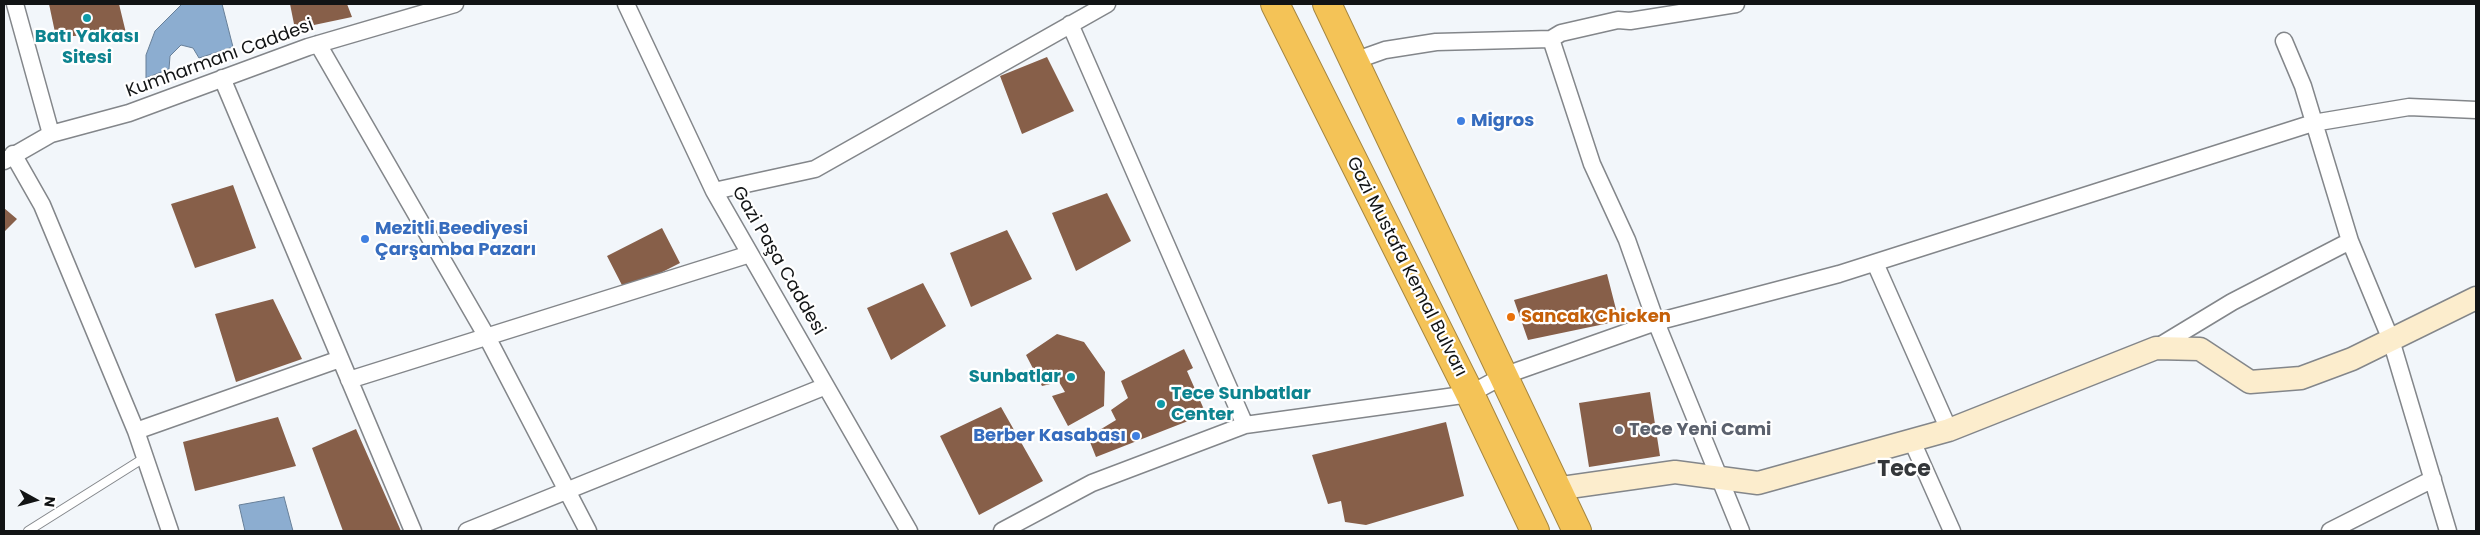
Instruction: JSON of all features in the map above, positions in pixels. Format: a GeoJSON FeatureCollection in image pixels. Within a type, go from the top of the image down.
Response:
{"type":"FeatureCollection","features":[{"type":"Feature","properties":{"kind":"highway","name":"Gazi Mustafa Kemal Bulvarı"},"geometry":{"type":"LineString","coordinates":[[1275,4],[1470,394],[1535,531]]}},
{"type":"Feature","properties":{"kind":"highway"},"geometry":{"type":"LineString","coordinates":[[1327,4],[1577,531]]}},
{"type":"Feature","properties":{"kind":"street"},"geometry":{"type":"LineString","coordinates":[[15,4],[51,134]]}},
{"type":"Feature","properties":{"kind":"street","name":"Kumharmanı Caddesi"},"geometry":{"type":"LineString","coordinates":[[8,157],[51,134],[128,113],[318,44],[455,4]]}},
{"type":"Feature","properties":{"kind":"street","name":"Gazi Paşa Caddesi"},"geometry":{"type":"LineString","coordinates":[[626,4],[714,191],[909,531]]}},
{"type":"Feature","properties":{"kind":"street"},"geometry":{"type":"LineString","coordinates":[[714,191],[815,169],[1107,4]]}},
{"type":"Feature","properties":{"kind":"street"},"geometry":{"type":"LineString","coordinates":[[1354,61],[1385,50],[1436,42],[1551,39],[1561,33],[1618,20],[1630,21],[1736,4]]}},
{"type":"Feature","properties":{"kind":"street"},"geometry":{"type":"LineString","coordinates":[[1070,24],[1246,424]]}},
{"type":"Feature","properties":{"kind":"street"},"geometry":{"type":"LineString","coordinates":[[1551,39],[1592,164],[1627,240],[1656,322],[1741,531]]}},
{"type":"Feature","properties":{"kind":"street"},"geometry":{"type":"LineString","coordinates":[[2284,41],[2303,86],[2350,240],[2391,340],[2448,531]]}},
{"type":"Feature","properties":{"kind":"street"},"geometry":{"type":"LineString","coordinates":[[318,44],[487,336],[588,531]]}},
{"type":"Feature","properties":{"kind":"street"},"geometry":{"type":"LineString","coordinates":[[222,78],[413,531]]}},
{"type":"Feature","properties":{"kind":"street"},"geometry":{"type":"LineString","coordinates":[[1002,531],[1092,483],[1246,424],[1470,394],[1503,376],[1656,322],[1840,274],[2313,123],[2409,107],[2476,110]]}},
{"type":"Feature","properties":{"kind":"street"},"geometry":{"type":"LineString","coordinates":[[8,157],[42,205],[136,431],[170,531]]}},
{"type":"Feature","properties":{"kind":"street"},"geometry":{"type":"LineString","coordinates":[[1555,488],[1675,472],[1758,483],[1949,430],[2156,348],[2232,302],[2350,240]]}},
{"type":"Feature","properties":{"kind":"street"},"geometry":{"type":"LineString","coordinates":[[349,380],[750,254]]}},
{"type":"Feature","properties":{"kind":"street"},"geometry":{"type":"LineString","coordinates":[[1875,263],[1949,430]]}},
{"type":"Feature","properties":{"kind":"street"},"geometry":{"type":"LineString","coordinates":[[2156,348],[2200,348],[2250,382],[2301,378],[2352,359],[2476,298]]}},
{"type":"Feature","properties":{"kind":"street"},"geometry":{"type":"LineString","coordinates":[[136,431],[340,359]]}},
{"type":"Feature","properties":{"kind":"street"},"geometry":{"type":"LineString","coordinates":[[467,531],[826,386]]}},
{"type":"Feature","properties":{"kind":"street"},"geometry":{"type":"LineString","coordinates":[[1912,441],[1952,531]]}},
{"type":"Feature","properties":{"kind":"street"},"geometry":{"type":"LineString","coordinates":[[2330,531],[2433,479]]}},
{"type":"Feature","properties":{"kind":"lane"},"geometry":{"type":"LineString","coordinates":[[28,531],[144,458]]}},
{"type":"Feature","properties":{"kind":"water"},"geometry":{"type":"Polygon","coordinates":[[[182,4],[222,4],[233,47],[199,58],[193,48],[181,45],[170,56],[169,69],[146,78],[146,55],[155,31],[182,4]]]}},
{"type":"Feature","properties":{"kind":"water"},"geometry":{"type":"Polygon","coordinates":[[[284,497],[293,531],[245,531],[239,505],[284,497]]]}},
{"type":"Feature","properties":{"kind":"building","name":"Batı Yakası Sitesi"},"geometry":{"type":"Polygon","coordinates":[[[49,4],[119,4],[126,33],[56,37],[49,4]]]}},
{"type":"Feature","properties":{"kind":"building"},"geometry":{"type":"Polygon","coordinates":[[[290,4],[347,4],[352,17],[295,29],[290,4]]]}},
{"type":"Feature","properties":{"kind":"building"},"geometry":{"type":"Polygon","coordinates":[[[1047,57],[1074,111],[1022,134],[1000,76],[1047,57]]]}},
{"type":"Feature","properties":{"kind":"building"},"geometry":{"type":"Polygon","coordinates":[[[233,185],[256,248],[195,268],[171,204],[233,185]]]}},
{"type":"Feature","properties":{"kind":"building"},"geometry":{"type":"Polygon","coordinates":[[[1107,193],[1131,241],[1076,271],[1052,213],[1107,193]]]}},
{"type":"Feature","properties":{"kind":"building"},"geometry":{"type":"Polygon","coordinates":[[[4,208],[17,219],[4,232],[4,208]]]}},
{"type":"Feature","properties":{"kind":"building"},"geometry":{"type":"Polygon","coordinates":[[[662,228],[680,263],[625,291],[607,256],[662,228]]]}},
{"type":"Feature","properties":{"kind":"building"},"geometry":{"type":"Polygon","coordinates":[[[1007,230],[1032,279],[971,307],[950,253],[1007,230]]]}},
{"type":"Feature","properties":{"kind":"building"},"geometry":{"type":"Polygon","coordinates":[[[1607,274],[1619,321],[1528,340],[1514,300],[1607,274]]]}},
{"type":"Feature","properties":{"kind":"building"},"geometry":{"type":"Polygon","coordinates":[[[923,283],[946,326],[891,360],[867,308],[923,283]]]}},
{"type":"Feature","properties":{"kind":"building"},"geometry":{"type":"Polygon","coordinates":[[[273,299],[302,359],[236,382],[215,314],[273,299]]]}},
{"type":"Feature","properties":{"kind":"building","name":"Sunbatlar"},"geometry":{"type":"Polygon","coordinates":[[[1057,334],[1084,342],[1105,372],[1104,406],[1068,426],[1052,396],[1065,392],[1059,382],[1042,386],[1026,355],[1057,334]]]}},
{"type":"Feature","properties":{"kind":"building","name":"Tece Sunbatlar Center"},"geometry":{"type":"Polygon","coordinates":[[[1184,349],[1193,368],[1187,371],[1206,414],[1096,457],[1088,437],[1116,420],[1111,410],[1128,398],[1121,381],[1184,349]]]}},
{"type":"Feature","properties":{"kind":"building","name":"Tece Yeni Cami"},"geometry":{"type":"Polygon","coordinates":[[[1650,392],[1660,456],[1589,467],[1579,403],[1650,392]]]}},
{"type":"Feature","properties":{"kind":"building"},"geometry":{"type":"Polygon","coordinates":[[[1001,407],[1043,481],[979,515],[940,436],[1001,407]]]}},
{"type":"Feature","properties":{"kind":"building"},"geometry":{"type":"Polygon","coordinates":[[[278,417],[296,466],[195,491],[183,442],[278,417]]]}},
{"type":"Feature","properties":{"kind":"building"},"geometry":{"type":"Polygon","coordinates":[[[1446,422],[1464,496],[1366,525],[1345,522],[1341,501],[1328,504],[1312,455],[1446,422]]]}},
{"type":"Feature","properties":{"kind":"building"},"geometry":{"type":"Polygon","coordinates":[[[356,429],[401,531],[343,531],[312,448],[356,429]]]}},
{"type":"Feature","properties":{"kind":"place","name":"Batı Yakası Sitesi"},"geometry":{"type":"Point","coordinates":[87,18]}},
{"type":"Feature","properties":{"kind":"place","name":"Migros"},"geometry":{"type":"Point","coordinates":[1461,121]}},
{"type":"Feature","properties":{"kind":"place","name":"Mezitli Beediyesi Çarşamba Pazarı"},"geometry":{"type":"Point","coordinates":[365,239]}},
{"type":"Feature","properties":{"kind":"place","name":"Sancak Chicken"},"geometry":{"type":"Point","coordinates":[1511,317]}},
{"type":"Feature","properties":{"kind":"place","name":"Sunbatlar"},"geometry":{"type":"Point","coordinates":[1071,377]}},
{"type":"Feature","properties":{"kind":"place","name":"Tece Sunbatlar Center"},"geometry":{"type":"Point","coordinates":[1161,404]}},
{"type":"Feature","properties":{"kind":"place","name":"Tece Yeni Cami"},"geometry":{"type":"Point","coordinates":[1619,430]}},
{"type":"Feature","properties":{"kind":"place","name":"Berber Kasabası"},"geometry":{"type":"Point","coordinates":[1136,436]}},
{"type":"Feature","properties":{"kind":"district","name":"Tece"},"geometry":{"type":"Point","coordinates":[1904,470]}}]}
